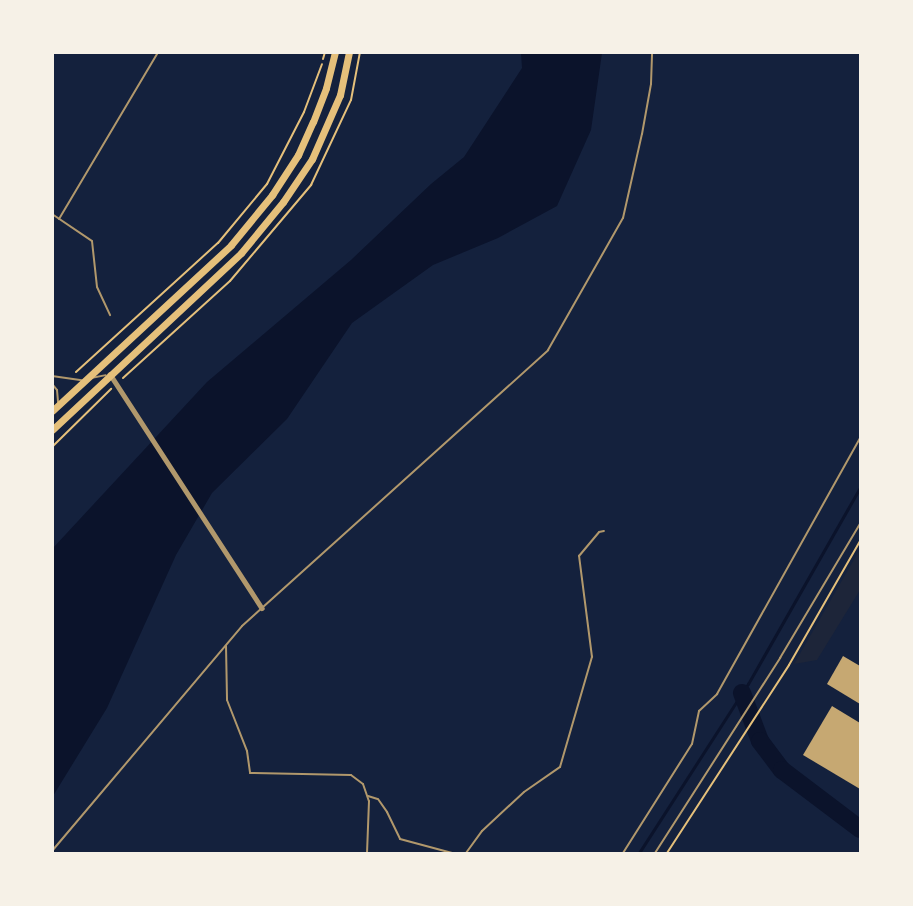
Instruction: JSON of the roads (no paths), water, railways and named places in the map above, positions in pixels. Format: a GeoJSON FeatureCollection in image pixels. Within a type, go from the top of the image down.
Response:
{"type":"FeatureCollection","features":[{"type":"Feature","properties":{"kind":"main road"},"geometry":{"type":"LineString","coordinates":[[54,409],[231,245],[272,195],[298,155],[313,121],[326,88],[335,52]]}},
{"type":"Feature","properties":{"kind":"main road"},"geometry":{"type":"LineString","coordinates":[[52,430],[241,253],[283,202],[312,159],[340,95],[349,52]]}},
{"type":"Feature","properties":{"kind":"street"},"geometry":{"type":"LineString","coordinates":[[110,374],[262,608]]}},
{"type":"Feature","properties":{"kind":"lane"},"geometry":{"type":"LineString","coordinates":[[59,219],[158,52]]}},
{"type":"Feature","properties":{"kind":"lane"},"geometry":{"type":"LineString","coordinates":[[52,851],[226,644],[262,608],[548,350],[623,218],[647,109],[652,52]]}},
{"type":"Feature","properties":{"kind":"lane"},"geometry":{"type":"LineString","coordinates":[[52,214],[92,241],[97,287],[110,315]]}},
{"type":"Feature","properties":{"kind":"lane"},"geometry":{"type":"LineString","coordinates":[[99,365],[110,374]]}},
{"type":"Feature","properties":{"kind":"lane"},"geometry":{"type":"LineString","coordinates":[[52,376],[72,376],[84,380],[110,374]]}},
{"type":"Feature","properties":{"kind":"lane"},"geometry":{"type":"LineString","coordinates":[[52,384],[59,396],[54,409]]}},
{"type":"Feature","properties":{"kind":"lane"},"geometry":{"type":"LineString","coordinates":[[624,853],[692,744],[699,711],[717,694],[860,438]]}},
{"type":"Feature","properties":{"kind":"lane"},"geometry":{"type":"LineString","coordinates":[[655,853],[768,677],[860,524]]}},
{"type":"Feature","properties":{"kind":"lane"},"geometry":{"type":"LineString","coordinates":[[466,853],[482,831],[516,800],[560,767],[592,657],[579,556],[599,532],[604,531]]}},
{"type":"Feature","properties":{"kind":"lane"},"geometry":{"type":"LineString","coordinates":[[226,644],[227,700],[247,751],[250,774],[351,775],[363,785],[367,796],[367,853]]}},
{"type":"Feature","properties":{"kind":"lane"},"geometry":{"type":"LineString","coordinates":[[367,796],[378,799],[400,839],[452,853]]}},
{"type":"Feature","properties":{"kind":"waterway"},"geometry":{"type":"LineString","coordinates":[[639,853],[748,684],[860,488]]}},
{"type":"Feature","properties":{"kind":"waterway"},"geometry":{"type":"LineString","coordinates":[[742,693],[760,741],[782,770],[860,829]]}}]}
